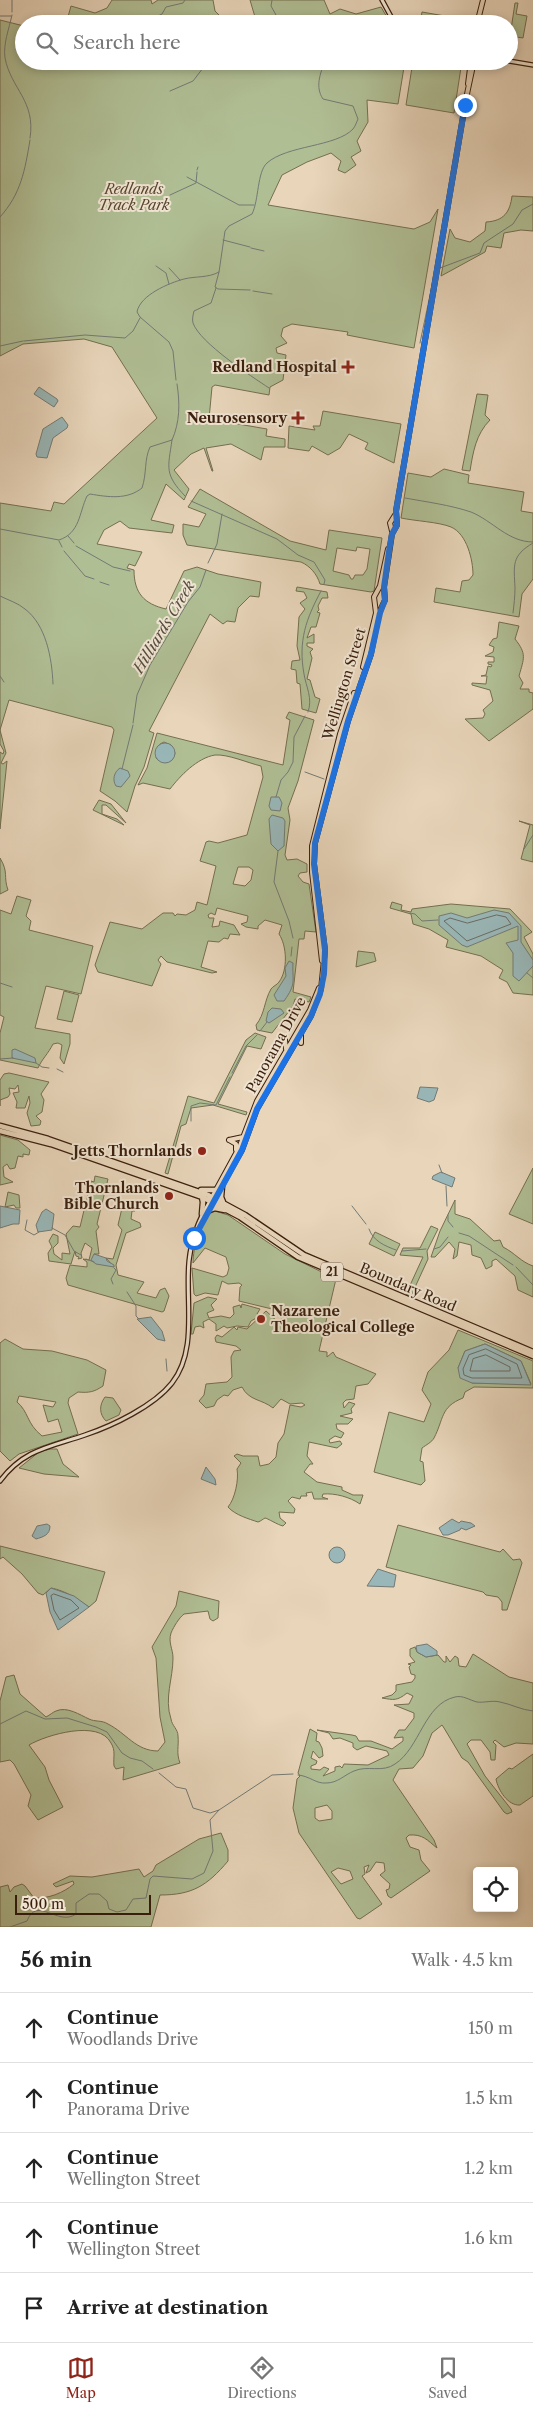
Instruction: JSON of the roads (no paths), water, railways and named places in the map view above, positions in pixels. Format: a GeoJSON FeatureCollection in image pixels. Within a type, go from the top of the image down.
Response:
{"type":"FeatureCollection","features":[{"type":"Feature","properties":{"kind":"highway","name":"Boundary Road"},"geometry":{"type":"LineString","coordinates":[[0,1126],[48,1138],[202,1197],[224,1202],[245,1215],[292,1251],[533,1352]]}},
{"type":"Feature","properties":{"kind":"highway","name":"Boundary Road"},"geometry":{"type":"LineString","coordinates":[[0,1131],[52,1144],[158,1179],[178,1183],[213,1200],[292,1251],[407,1305],[533,1356]]}},
{"type":"Feature","properties":{"kind":"highway"},"geometry":{"type":"LineString","coordinates":[[178,1183],[206,1191],[216,1190]]}},
{"type":"Feature","properties":{"kind":"highway"},"geometry":{"type":"LineString","coordinates":[[222,1186],[221,1197],[224,1202]]}},
{"type":"Feature","properties":{"kind":"highway"},"geometry":{"type":"LineString","coordinates":[[202,1197],[204,1202],[202,1214]]}},
{"type":"Feature","properties":{"kind":"highway"},"geometry":{"type":"LineString","coordinates":[[207,1211],[215,1208],[231,1212]]}},
{"type":"Feature","properties":{"kind":"main road"},"geometry":{"type":"LineString","coordinates":[[382,0],[390,15]]}},
{"type":"Feature","properties":{"kind":"main road"},"geometry":{"type":"LineString","coordinates":[[480,15],[482,0]]}},
{"type":"Feature","properties":{"kind":"main road"},"geometry":{"type":"LineString","coordinates":[[518,62],[533,65]]}},
{"type":"Feature","properties":{"kind":"main road","name":"Wellington Street"},"geometry":{"type":"LineString","coordinates":[[316,831],[348,721],[375,640],[383,603],[386,598],[384,595],[393,526],[397,525],[394,521],[471,70]]}},
{"type":"Feature","properties":{"kind":"main road","name":"Wellington Street"},"geometry":{"type":"LineString","coordinates":[[316,831],[342,727],[368,654],[376,613],[374,597],[378,593],[390,545]]}},
{"type":"Feature","properties":{"kind":"main road"},"geometry":{"type":"LineString","coordinates":[[378,593],[384,595]]}},
{"type":"Feature","properties":{"kind":"main road"},"geometry":{"type":"LineString","coordinates":[[375,602],[383,603]]}},
{"type":"Feature","properties":{"kind":"main road","name":"Panorama Drive"},"geometry":{"type":"LineString","coordinates":[[213,1200],[242,1150],[257,1109],[316,1003],[325,968],[325,950],[314,864],[316,831]]}},
{"type":"Feature","properties":{"kind":"main road","name":"Panorama Drive"},"geometry":{"type":"LineString","coordinates":[[213,1200],[216,1190],[235,1157],[257,1101],[314,1003],[322,974],[322,950],[311,861],[316,831]]}},
{"type":"Feature","properties":{"kind":"main road"},"geometry":{"type":"LineString","coordinates":[[301,1043],[302,1030]]}},
{"type":"Feature","properties":{"kind":"main road"},"geometry":{"type":"LineString","coordinates":[[285,1040],[286,1051]]}},
{"type":"Feature","properties":{"kind":"main road"},"geometry":{"type":"LineString","coordinates":[[235,1157],[236,1144],[230,1140],[243,1137]]}},
{"type":"Feature","properties":{"kind":"main road"},"geometry":{"type":"LineString","coordinates":[[196,1231],[213,1200]]}},
{"type":"Feature","properties":{"kind":"main road"},"geometry":{"type":"LineString","coordinates":[[0,1481],[7,1471],[31,1452],[102,1428],[145,1405],[170,1385],[182,1367],[186,1352],[189,1262],[196,1231],[202,1214],[213,1200]]}},
{"type":"Feature","properties":{"kind":"water"},"geometry":{"type":"Polygon","coordinates":[[[39,387],[57,399],[58,401],[54,407],[34,394],[39,387]]]}},
{"type":"Feature","properties":{"kind":"water"},"geometry":{"type":"Polygon","coordinates":[[[62,417],[68,425],[67,428],[53,438],[47,458],[37,457],[36,454],[43,429],[62,417]]]}},
{"type":"Feature","properties":{"kind":"water"},"geometry":{"type":"Polygon","coordinates":[[[165,743],[172,746],[175,753],[172,760],[165,763],[158,760],[155,753],[158,746],[165,743]]]}},
{"type":"Feature","properties":{"kind":"water"},"geometry":{"type":"Polygon","coordinates":[[[120,768],[128,771],[130,776],[121,787],[116,786],[114,779],[116,772],[120,768]]]}},
{"type":"Feature","properties":{"kind":"water"},"geometry":{"type":"Polygon","coordinates":[[[271,797],[279,797],[282,803],[280,811],[271,810],[269,806],[271,797]]]}},
{"type":"Feature","properties":{"kind":"water"},"geometry":{"type":"Polygon","coordinates":[[[272,815],[283,818],[285,821],[284,846],[278,851],[271,844],[269,819],[272,815]]]}},
{"type":"Feature","properties":{"kind":"water"},"geometry":{"type":"Polygon","coordinates":[[[494,910],[509,913],[521,926],[521,942],[533,960],[533,966],[519,981],[513,976],[513,953],[506,943],[518,940],[518,926],[467,947],[462,945],[439,925],[439,916],[451,913],[467,918],[494,910]]]}},
{"type":"Feature","properties":{"kind":"water"},"geometry":{"type":"Polygon","coordinates":[[[289,961],[293,963],[292,986],[284,1001],[277,1001],[274,995],[286,976],[285,968],[289,961]]]}},
{"type":"Feature","properties":{"kind":"water"},"geometry":{"type":"Polygon","coordinates":[[[272,1008],[281,1009],[284,1013],[269,1023],[266,1021],[268,1012],[272,1008]]]}},
{"type":"Feature","properties":{"kind":"water"},"geometry":{"type":"Polygon","coordinates":[[[15,1049],[35,1058],[36,1063],[12,1058],[12,1050],[15,1049]]]}},
{"type":"Feature","properties":{"kind":"water"},"geometry":{"type":"Polygon","coordinates":[[[420,1087],[438,1088],[434,1100],[429,1102],[417,1098],[420,1087]]]}},
{"type":"Feature","properties":{"kind":"water"},"geometry":{"type":"Polygon","coordinates":[[[441,1172],[455,1178],[452,1187],[432,1179],[433,1176],[441,1172]]]}},
{"type":"Feature","properties":{"kind":"water"},"geometry":{"type":"Polygon","coordinates":[[[0,1206],[20,1210],[19,1224],[0,1228],[0,1206]]]}},
{"type":"Feature","properties":{"kind":"water"},"geometry":{"type":"Polygon","coordinates":[[[46,1209],[54,1214],[52,1230],[38,1232],[36,1225],[42,1212],[46,1209]]]}},
{"type":"Feature","properties":{"kind":"water"},"geometry":{"type":"Polygon","coordinates":[[[94,1254],[106,1258],[114,1267],[96,1264],[91,1260],[94,1254]]]}},
{"type":"Feature","properties":{"kind":"water"},"geometry":{"type":"Polygon","coordinates":[[[151,1317],[162,1331],[165,1341],[157,1339],[137,1319],[151,1317]]]}},
{"type":"Feature","properties":{"kind":"water"},"geometry":{"type":"Polygon","coordinates":[[[485,1344],[521,1361],[531,1385],[472,1383],[460,1378],[458,1368],[465,1351],[485,1344]]]}},
{"type":"Feature","properties":{"kind":"water"},"geometry":{"type":"Polygon","coordinates":[[[206,1467],[215,1479],[216,1485],[201,1479],[206,1467]]]}},
{"type":"Feature","properties":{"kind":"water"},"geometry":{"type":"Polygon","coordinates":[[[452,1519],[459,1523],[461,1521],[475,1526],[466,1530],[461,1528],[448,1535],[443,1535],[439,1528],[452,1519]]]}},
{"type":"Feature","properties":{"kind":"water"},"geometry":{"type":"Polygon","coordinates":[[[47,1524],[50,1526],[50,1529],[46,1535],[36,1539],[32,1536],[37,1526],[47,1524]]]}},
{"type":"Feature","properties":{"kind":"water"},"geometry":{"type":"Polygon","coordinates":[[[337,1547],[343,1549],[345,1555],[343,1561],[337,1563],[331,1561],[329,1555],[331,1549],[337,1547]]]}},
{"type":"Feature","properties":{"kind":"water"},"geometry":{"type":"Polygon","coordinates":[[[378,1569],[396,1575],[394,1587],[367,1586],[378,1569]]]}},
{"type":"Feature","properties":{"kind":"water"},"geometry":{"type":"Polygon","coordinates":[[[51,1588],[74,1596],[89,1607],[58,1630],[50,1612],[46,1593],[51,1588]]]}},
{"type":"Feature","properties":{"kind":"water"},"geometry":{"type":"Polygon","coordinates":[[[427,1644],[437,1651],[437,1655],[426,1657],[417,1652],[416,1646],[427,1644]]]}},
{"type":"Feature","properties":{"kind":"waterway"},"geometry":{"type":"LineString","coordinates":[[12,0],[12,12]]}},
{"type":"Feature","properties":{"kind":"waterway"},"geometry":{"type":"LineString","coordinates":[[160,15],[166,7],[183,3],[185,0]]}},
{"type":"Feature","properties":{"kind":"waterway","name":"Hilliards Creek"},"geometry":{"type":"LineString","coordinates":[[272,0],[271,6],[276,15]]}},
{"type":"Feature","properties":{"kind":"waterway"},"geometry":{"type":"LineString","coordinates":[[12,15],[6,42],[5,58],[8,69],[29,114],[31,125],[30,138]]}},
{"type":"Feature","properties":{"kind":"waterway"},"geometry":{"type":"LineString","coordinates":[[0,16],[11,16]]}},
{"type":"Feature","properties":{"kind":"waterway"},"geometry":{"type":"LineString","coordinates":[[170,91],[193,81],[201,70]]}},
{"type":"Feature","properties":{"kind":"waterway","name":"Hilliards Creek"},"geometry":{"type":"LineString","coordinates":[[176,380],[173,351],[169,342],[140,317],[137,312],[139,306],[149,295],[171,283],[219,272],[225,231],[229,226],[252,214],[261,173],[267,163],[286,153],[324,143],[345,135],[354,128],[358,119],[353,106],[323,99],[319,90],[321,70]]}},
{"type":"Feature","properties":{"kind":"waterway"},"geometry":{"type":"LineString","coordinates":[[0,217],[13,199],[21,181],[30,140]]}},
{"type":"Feature","properties":{"kind":"waterway"},"geometry":{"type":"LineString","coordinates":[[170,195],[196,183],[197,172]]}},
{"type":"Feature","properties":{"kind":"waterway"},"geometry":{"type":"LineString","coordinates":[[187,177],[239,205],[254,205]]}},
{"type":"Feature","properties":{"kind":"waterway"},"geometry":{"type":"LineString","coordinates":[[440,268],[480,253],[484,243],[513,224],[522,210],[533,204]]}},
{"type":"Feature","properties":{"kind":"waterway"},"geometry":{"type":"LineString","coordinates":[[223,240],[250,247]]}},
{"type":"Feature","properties":{"kind":"waterway"},"geometry":{"type":"LineString","coordinates":[[251,248],[264,251]]}},
{"type":"Feature","properties":{"kind":"waterway"},"geometry":{"type":"LineString","coordinates":[[156,266],[166,273],[169,284]]}},
{"type":"Feature","properties":{"kind":"waterway"},"geometry":{"type":"LineString","coordinates":[[169,268],[180,280]]}},
{"type":"Feature","properties":{"kind":"waterway"},"geometry":{"type":"LineString","coordinates":[[420,343],[435,271]]}},
{"type":"Feature","properties":{"kind":"waterway"},"geometry":{"type":"LineString","coordinates":[[219,272],[215,287],[218,289],[250,290]]}},
{"type":"Feature","properties":{"kind":"waterway"},"geometry":{"type":"LineString","coordinates":[[216,288],[211,303],[194,311],[193,323],[205,340],[215,349],[269,388]]}},
{"type":"Feature","properties":{"kind":"waterway"},"geometry":{"type":"LineString","coordinates":[[253,291],[272,294]]}},
{"type":"Feature","properties":{"kind":"waterway"},"geometry":{"type":"LineString","coordinates":[[24,341],[85,335],[125,338],[133,331],[140,318]]}},
{"type":"Feature","properties":{"kind":"waterway"},"geometry":{"type":"LineString","coordinates":[[0,346],[23,341]]}},
{"type":"Feature","properties":{"kind":"waterway","name":"Hilliards Creek"},"geometry":{"type":"LineString","coordinates":[[0,529],[59,540],[71,533],[78,522],[87,496],[90,494],[110,497],[124,496],[142,488],[150,447],[172,440],[175,433],[179,412],[177,384]]}},
{"type":"Feature","properties":{"kind":"waterway","name":"Hilliards Creek"},"geometry":{"type":"LineString","coordinates":[[172,440],[169,470],[174,482],[185,496]]}},
{"type":"Feature","properties":{"kind":"waterway"},"geometry":{"type":"LineString","coordinates":[[405,498],[471,512],[516,539],[533,542]]}},
{"type":"Feature","properties":{"kind":"waterway","name":"Hilliards Creek"},"geometry":{"type":"LineString","coordinates":[[191,501],[277,539],[298,555],[314,562],[325,580],[324,584]]}},
{"type":"Feature","properties":{"kind":"waterway","name":"Hilliards Creek"},"geometry":{"type":"LineString","coordinates":[[208,563],[217,544],[222,514]]}},
{"type":"Feature","properties":{"kind":"waterway"},"geometry":{"type":"LineString","coordinates":[[68,536],[74,543]]}},
{"type":"Feature","properties":{"kind":"waterway"},"geometry":{"type":"LineString","coordinates":[[59,541],[62,547]]}},
{"type":"Feature","properties":{"kind":"waterway"},"geometry":{"type":"LineString","coordinates":[[513,613],[515,562],[521,552],[533,543]]}},
{"type":"Feature","properties":{"kind":"waterway"},"geometry":{"type":"LineString","coordinates":[[76,546],[113,567],[130,571]]}},
{"type":"Feature","properties":{"kind":"waterway"},"geometry":{"type":"LineString","coordinates":[[64,551],[85,576],[94,579]]}},
{"type":"Feature","properties":{"kind":"waterway","name":"Hilliards Creek"},"geometry":{"type":"LineString","coordinates":[[133,723],[137,695],[150,665],[188,602],[200,587],[206,570]]}},
{"type":"Feature","properties":{"kind":"waterway"},"geometry":{"type":"LineString","coordinates":[[100,582],[109,585]]}},
{"type":"Feature","properties":{"kind":"waterway","name":"Hilliards Creek"},"geometry":{"type":"LineString","coordinates":[[308,712],[309,697],[302,662],[303,641],[307,621],[321,591]]}},
{"type":"Feature","properties":{"kind":"waterway"},"geometry":{"type":"LineString","coordinates":[[0,596],[22,607],[38,624],[49,653],[53,684]]}},
{"type":"Feature","properties":{"kind":"waterway"},"geometry":{"type":"LineString","coordinates":[[0,676],[4,682]]}},
{"type":"Feature","properties":{"kind":"waterway","name":"Hilliards Creek"},"geometry":{"type":"LineString","coordinates":[[276,797],[281,780],[293,762],[294,737],[305,716]]}},
{"type":"Feature","properties":{"kind":"waterway","name":"Hilliards Creek"},"geometry":{"type":"LineString","coordinates":[[122,769],[133,725]]}},
{"type":"Feature","properties":{"kind":"waterway"},"geometry":{"type":"LineString","coordinates":[[305,772],[324,779]]}},
{"type":"Feature","properties":{"kind":"waterway"},"geometry":{"type":"LineString","coordinates":[[524,849],[533,835]]}},
{"type":"Feature","properties":{"kind":"waterway"},"geometry":{"type":"LineString","coordinates":[[278,851],[274,882],[289,921],[293,938]]}},
{"type":"Feature","properties":{"kind":"waterway"},"geometry":{"type":"LineString","coordinates":[[410,913],[415,914],[422,921],[438,920]]}},
{"type":"Feature","properties":{"kind":"waterway"},"geometry":{"type":"LineString","coordinates":[[291,956],[292,947]]}},
{"type":"Feature","properties":{"kind":"waterway"},"geometry":{"type":"LineString","coordinates":[[527,973],[533,978]]}},
{"type":"Feature","properties":{"kind":"waterway"},"geometry":{"type":"LineString","coordinates":[[0,983],[12,987]]}},
{"type":"Feature","properties":{"kind":"waterway"},"geometry":{"type":"LineString","coordinates":[[260,1031],[267,1022]]}},
{"type":"Feature","properties":{"kind":"waterway"},"geometry":{"type":"LineString","coordinates":[[232,1073],[246,1046],[257,1035]]}},
{"type":"Feature","properties":{"kind":"waterway"},"geometry":{"type":"LineString","coordinates":[[0,1059],[13,1058]]}},
{"type":"Feature","properties":{"kind":"waterway"},"geometry":{"type":"LineString","coordinates":[[36,1063],[42,1067],[49,1068]]}},
{"type":"Feature","properties":{"kind":"waterway"},"geometry":{"type":"LineString","coordinates":[[57,1069],[63,1072]]}},
{"type":"Feature","properties":{"kind":"waterway"},"geometry":{"type":"LineString","coordinates":[[191,1121],[191,1106],[200,1103],[216,1105],[230,1077]]}},
{"type":"Feature","properties":{"kind":"waterway"},"geometry":{"type":"LineString","coordinates":[[439,1165],[442,1173]]}},
{"type":"Feature","properties":{"kind":"waterway"},"geometry":{"type":"LineString","coordinates":[[446,1186],[447,1206]]}},
{"type":"Feature","properties":{"kind":"waterway"},"geometry":{"type":"LineString","coordinates":[[352,1206],[366,1224]]}},
{"type":"Feature","properties":{"kind":"waterway"},"geometry":{"type":"LineString","coordinates":[[448,1215],[448,1221],[453,1227]]}},
{"type":"Feature","properties":{"kind":"waterway"},"geometry":{"type":"LineString","coordinates":[[27,1220],[25,1230],[34,1235],[39,1232]]}},
{"type":"Feature","properties":{"kind":"waterway"},"geometry":{"type":"LineString","coordinates":[[52,1228],[65,1235],[74,1251],[81,1255]]}},
{"type":"Feature","properties":{"kind":"waterway"},"geometry":{"type":"LineString","coordinates":[[369,1229],[376,1240],[396,1250]]}},
{"type":"Feature","properties":{"kind":"waterway"},"geometry":{"type":"LineString","coordinates":[[459,1233],[469,1236],[513,1265]]}},
{"type":"Feature","properties":{"kind":"waterway"},"geometry":{"type":"LineString","coordinates":[[434,1249],[440,1247],[448,1237]]}},
{"type":"Feature","properties":{"kind":"waterway"},"geometry":{"type":"LineString","coordinates":[[402,1251],[426,1249]]}},
{"type":"Feature","properties":{"kind":"waterway"},"geometry":{"type":"LineString","coordinates":[[86,1259],[94,1262]]}},
{"type":"Feature","properties":{"kind":"waterway"},"geometry":{"type":"LineString","coordinates":[[516,1267],[533,1285]]}},
{"type":"Feature","properties":{"kind":"waterway"},"geometry":{"type":"LineString","coordinates":[[113,1284],[111,1279],[116,1270],[114,1268]]}},
{"type":"Feature","properties":{"kind":"waterway"},"geometry":{"type":"LineString","coordinates":[[127,1292],[136,1306],[136,1316],[139,1319]]}},
{"type":"Feature","properties":{"kind":"waterway"},"geometry":{"type":"LineString","coordinates":[[166,1359],[167,1371]]}},
{"type":"Feature","properties":{"kind":"waterway"},"geometry":{"type":"LineString","coordinates":[[298,1775],[322,1783],[330,1783],[359,1769],[390,1767],[411,1748],[436,1708],[445,1701],[455,1697],[463,1697],[477,1702],[500,1702],[533,1711]]}},
{"type":"Feature","properties":{"kind":"waterway"},"geometry":{"type":"LineString","coordinates":[[0,1724],[26,1711],[45,1719],[67,1718],[107,1732],[122,1753],[130,1758],[142,1761],[153,1769]]}},
{"type":"Feature","properties":{"kind":"waterway"},"geometry":{"type":"LineString","coordinates":[[159,1773],[176,1787],[186,1789],[193,1808],[210,1813],[219,1810],[272,1775],[293,1774]]}},
{"type":"Feature","properties":{"kind":"waterway"},"geometry":{"type":"LineString","coordinates":[[10,1927],[27,1921],[31,1914],[36,1911],[69,1917],[76,1914],[76,1903],[89,1894],[99,1894],[107,1901],[109,1909],[117,1912],[126,1910],[133,1899],[146,1898],[150,1879],[153,1876],[192,1879],[204,1873],[213,1851],[210,1820],[219,1810]]}},
{"type":"Feature","properties":{"kind":"place","name":"Redland Hospital"},"geometry":{"type":"Point","coordinates":[348,367]}},
{"type":"Feature","properties":{"kind":"place","name":"Neurosensory"},"geometry":{"type":"Point","coordinates":[298,418]}},
{"type":"Feature","properties":{"kind":"place","name":"Jetts Thornlands"},"geometry":{"type":"Point","coordinates":[202,1151]}},
{"type":"Feature","properties":{"kind":"place","name":"Thornlands Bible Church"},"geometry":{"type":"Point","coordinates":[169,1196]}},
{"type":"Feature","properties":{"kind":"place","name":"Nazarene Theological College"},"geometry":{"type":"Point","coordinates":[261,1319]}},
{"type":"Feature","properties":{"kind":"park label","name":"Redlands Track Park"},"geometry":{"type":"Point","coordinates":[134,197]}}]}
